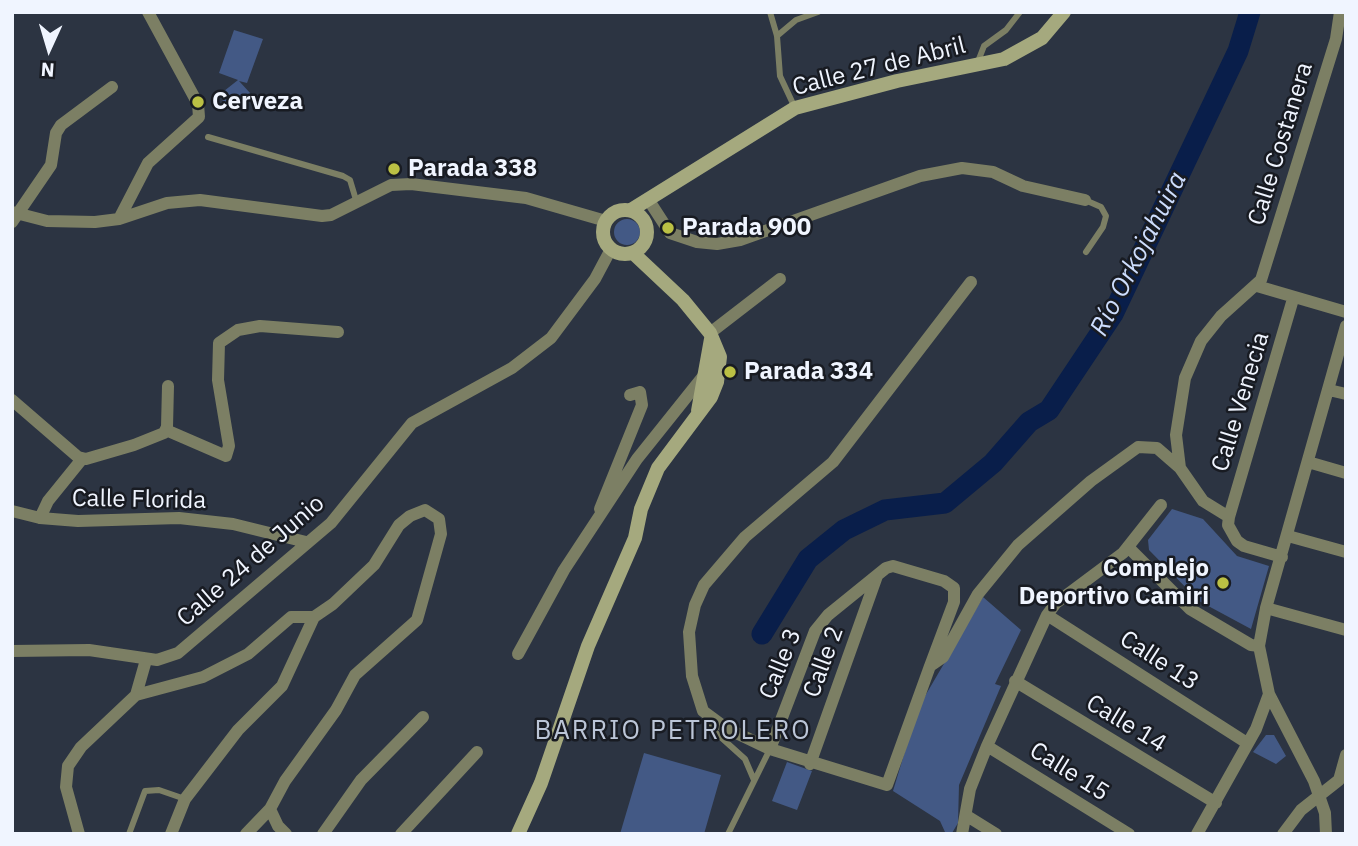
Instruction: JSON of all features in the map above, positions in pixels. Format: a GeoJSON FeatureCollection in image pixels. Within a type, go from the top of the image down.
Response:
{"type":"FeatureCollection","features":[{"type":"Feature","properties":{"kind":"main road","name":"Calle 27 de Abril"},"geometry":{"type":"LineString","coordinates":[[631,210],[795,108],[897,82],[976,66],[1024,50],[1042,38],[1064,12]]}},
{"type":"Feature","properties":{"kind":"main road"},"geometry":{"type":"LineString","coordinates":[[631,210],[643,218],[648,231],[644,245],[633,253],[621,254],[611,249],[603,236],[606,221],[616,211],[631,210]]}},
{"type":"Feature","properties":{"kind":"main road"},"geometry":{"type":"LineString","coordinates":[[518,834],[541,783],[588,646],[635,538],[649,489],[658,468],[698,412],[711,374],[710,336],[683,300],[633,253]]}},
{"type":"Feature","properties":{"kind":"street"},"geometry":{"type":"LineString","coordinates":[[119,219],[148,163],[199,117],[198,104],[148,12]]}},
{"type":"Feature","properties":{"kind":"street","name":"Calle Costanera"},"geometry":{"type":"LineString","coordinates":[[1256,286],[1261,280],[1332,52],[1340,12]]}},
{"type":"Feature","properties":{"kind":"street"},"geometry":{"type":"LineString","coordinates":[[112,87],[61,125],[56,133],[51,165],[14,216],[67,223],[119,219],[167,204],[200,200],[322,216],[331,215],[356,200],[391,185],[411,184],[526,198],[606,221]]}},
{"type":"Feature","properties":{"kind":"street"},"geometry":{"type":"LineString","coordinates":[[648,199],[670,233],[697,242],[717,244],[740,240],[920,176],[950,169],[993,173],[1023,187],[1085,200]]}},
{"type":"Feature","properties":{"kind":"street","name":"Calle 24 de Junio"},"geometry":{"type":"LineString","coordinates":[[146,660],[168,659],[178,653],[306,542],[344,508],[412,423],[512,368],[551,338],[595,279],[611,249]]}},
{"type":"Feature","properties":{"kind":"street"},"geometry":{"type":"LineString","coordinates":[[710,336],[780,279]]}},
{"type":"Feature","properties":{"kind":"street"},"geometry":{"type":"LineString","coordinates":[[878,574],[893,566],[944,581],[954,588],[954,602],[887,785],[810,764],[770,749],[708,715],[696,696],[689,654],[689,632],[695,605],[704,585],[745,537],[833,462],[971,282]]}},
{"type":"Feature","properties":{"kind":"street"},"geometry":{"type":"LineString","coordinates":[[1180,468],[1176,435],[1185,378],[1201,341],[1222,316],[1256,286],[1293,299],[1346,312]]}},
{"type":"Feature","properties":{"kind":"street","name":"Calle Venecia"},"geometry":{"type":"LineString","coordinates":[[1229,517],[1293,299]]}},
{"type":"Feature","properties":{"kind":"street"},"geometry":{"type":"LineString","coordinates":[[40,518],[48,501],[82,459],[134,446],[166,430],[226,456],[229,446],[218,380],[219,343],[238,330],[260,326],[338,332]]}},
{"type":"Feature","properties":{"kind":"street"},"geometry":{"type":"LineString","coordinates":[[1326,834],[1325,813],[1320,797],[1269,694],[1259,646],[1266,608],[1346,326]]}},
{"type":"Feature","properties":{"kind":"street"},"geometry":{"type":"LineString","coordinates":[[518,654],[564,570],[637,459],[711,374]]}},
{"type":"Feature","properties":{"kind":"street"},"geometry":{"type":"LineString","coordinates":[[166,430],[168,386]]}},
{"type":"Feature","properties":{"kind":"street"},"geometry":{"type":"LineString","coordinates":[[1329,390],[1346,394]]}},
{"type":"Feature","properties":{"kind":"street"},"geometry":{"type":"LineString","coordinates":[[595,526],[609,481],[642,405],[640,391],[630,395]]}},
{"type":"Feature","properties":{"kind":"street"},"geometry":{"type":"LineString","coordinates":[[12,400],[82,459]]}},
{"type":"Feature","properties":{"kind":"street"},"geometry":{"type":"LineString","coordinates":[[930,666],[943,657],[993,572],[1018,545],[1091,481],[1138,447],[1157,448],[1180,468],[1203,501],[1229,517],[1228,525],[1237,541],[1244,546],[1282,556]]}},
{"type":"Feature","properties":{"kind":"street"},"geometry":{"type":"LineString","coordinates":[[1308,462],[1346,472]]}},
{"type":"Feature","properties":{"kind":"street"},"geometry":{"type":"LineString","coordinates":[[962,834],[970,789],[1015,681],[1047,615],[1056,603],[1128,547],[1161,505]]}},
{"type":"Feature","properties":{"kind":"street","name":"Calle Florida"},"geometry":{"type":"LineString","coordinates":[[12,510],[40,518],[179,518],[233,524],[306,542]]}},
{"type":"Feature","properties":{"kind":"street"},"geometry":{"type":"LineString","coordinates":[[171,834],[185,799],[238,730],[282,686],[314,617],[333,604],[374,565],[400,525],[410,516],[425,510],[439,519],[441,534],[416,620],[355,675],[337,710],[285,781],[271,809],[246,834]]}},
{"type":"Feature","properties":{"kind":"street"},"geometry":{"type":"LineString","coordinates":[[1288,536],[1346,552]]}},
{"type":"Feature","properties":{"kind":"street"},"geometry":{"type":"LineString","coordinates":[[1128,547],[1190,609],[1251,645],[1259,646]]}},
{"type":"Feature","properties":{"kind":"street","name":"Calle 3"},"geometry":{"type":"LineString","coordinates":[[770,749],[815,631],[828,615],[878,574]]}},
{"type":"Feature","properties":{"kind":"street","name":"Calle 2"},"geometry":{"type":"LineString","coordinates":[[810,764],[878,574]]}},
{"type":"Feature","properties":{"kind":"street"},"geometry":{"type":"LineString","coordinates":[[1266,608],[1346,631]]}},
{"type":"Feature","properties":{"kind":"street","name":"Calle 13"},"geometry":{"type":"LineString","coordinates":[[1047,615],[1247,743]]}},
{"type":"Feature","properties":{"kind":"street"},"geometry":{"type":"LineString","coordinates":[[79,834],[66,787],[68,766],[81,747],[136,695],[203,677],[248,654],[291,617],[314,617]]}},
{"type":"Feature","properties":{"kind":"street"},"geometry":{"type":"LineString","coordinates":[[12,651],[100,651],[146,660],[136,695]]}},
{"type":"Feature","properties":{"kind":"street","name":"Calle 14"},"geometry":{"type":"LineString","coordinates":[[1015,681],[1216,803]]}},
{"type":"Feature","properties":{"kind":"street"},"geometry":{"type":"LineString","coordinates":[[1197,834],[1247,743],[1269,694]]}},
{"type":"Feature","properties":{"kind":"street"},"geometry":{"type":"LineString","coordinates":[[323,834],[361,780],[423,718]]}},
{"type":"Feature","properties":{"kind":"street","name":"Calle 15"},"geometry":{"type":"LineString","coordinates":[[987,746],[1129,834]]}},
{"type":"Feature","properties":{"kind":"street"},"geometry":{"type":"LineString","coordinates":[[401,834],[477,752]]}},
{"type":"Feature","properties":{"kind":"street"},"geometry":{"type":"LineString","coordinates":[[1283,834],[1301,810],[1339,780],[1346,755]]}},
{"type":"Feature","properties":{"kind":"street"},"geometry":{"type":"LineString","coordinates":[[271,809],[278,827],[286,834]]}},
{"type":"Feature","properties":{"kind":"street"},"geometry":{"type":"LineString","coordinates":[[967,816],[996,834]]}},
{"type":"Feature","properties":{"kind":"lane"},"geometry":{"type":"LineString","coordinates":[[770,12],[778,36],[780,76],[795,108]]}},
{"type":"Feature","properties":{"kind":"lane"},"geometry":{"type":"LineString","coordinates":[[778,36],[796,20],[818,12]]}},
{"type":"Feature","properties":{"kind":"lane"},"geometry":{"type":"LineString","coordinates":[[976,66],[984,46],[1006,30],[1020,12]]}},
{"type":"Feature","properties":{"kind":"lane"},"geometry":{"type":"LineString","coordinates":[[208,137],[343,176],[350,180],[356,200]]}},
{"type":"Feature","properties":{"kind":"lane"},"geometry":{"type":"LineString","coordinates":[[1085,200],[1101,206],[1106,216],[1097,238],[1086,251]]}},
{"type":"Feature","properties":{"kind":"lane"},"geometry":{"type":"LineString","coordinates":[[708,715],[715,733],[745,759],[754,780]]}},
{"type":"Feature","properties":{"kind":"lane"},"geometry":{"type":"LineString","coordinates":[[729,834],[770,749]]}},
{"type":"Feature","properties":{"kind":"lane"},"geometry":{"type":"LineString","coordinates":[[129,834],[145,791],[159,790],[185,799]]}},
{"type":"Feature","properties":{"kind":"shaded area"},"geometry":{"type":"Polygon","coordinates":[[[234,30],[263,39],[247,83],[239,81],[251,94],[229,110],[219,95],[238,80],[219,73],[234,30]]]}},
{"type":"Feature","properties":{"kind":"shaded area"},"geometry":{"type":"Polygon","coordinates":[[[627,219],[636,223],[640,232],[636,241],[627,245],[618,241],[614,232],[618,223],[627,219]]]}},
{"type":"Feature","properties":{"kind":"shaded area","name":"Complejo Deportivo Camiri"},"geometry":{"type":"Polygon","coordinates":[[[1172,509],[1203,519],[1237,556],[1269,566],[1251,629],[1199,601],[1149,550],[1148,540],[1172,509]]]}},
{"type":"Feature","properties":{"kind":"shaded area"},"geometry":{"type":"Polygon","coordinates":[[[983,597],[1021,630],[995,684],[1001,686],[959,785],[958,823],[952,833],[945,832],[940,821],[893,791],[918,708],[983,597]]]}},
{"type":"Feature","properties":{"kind":"shaded area"},"geometry":{"type":"Polygon","coordinates":[[[1266,735],[1274,735],[1286,756],[1276,764],[1253,752],[1266,735]]]}},
{"type":"Feature","properties":{"kind":"shaded area"},"geometry":{"type":"Polygon","coordinates":[[[644,753],[721,775],[704,834],[620,834],[644,753]]]}},
{"type":"Feature","properties":{"kind":"shaded area"},"geometry":{"type":"Polygon","coordinates":[[[787,762],[812,771],[797,810],[772,801],[787,762]]]}},
{"type":"Feature","properties":{"kind":"waterway","name":"Río Orkojahuira"},"geometry":{"type":"LineString","coordinates":[[762,634],[808,559],[844,530],[885,510],[945,503],[993,463],[1029,422],[1049,410],[1113,314],[1238,51],[1250,12]]}},
{"type":"Feature","properties":{"kind":"place","name":"Cerveza"},"geometry":{"type":"Point","coordinates":[198,102]}},
{"type":"Feature","properties":{"kind":"place","name":"Parada 338"},"geometry":{"type":"Point","coordinates":[394,169]}},
{"type":"Feature","properties":{"kind":"place","name":"Parada 900"},"geometry":{"type":"Point","coordinates":[668,228]}},
{"type":"Feature","properties":{"kind":"place","name":"Parada 334"},"geometry":{"type":"Point","coordinates":[730,372]}},
{"type":"Feature","properties":{"kind":"place","name":"Complejo Deportivo Camiri"},"geometry":{"type":"Point","coordinates":[1223,583]}},
{"type":"Feature","properties":{"kind":"district","name":"BARRIO PETROLERO"},"geometry":{"type":"Point","coordinates":[673,731]}}]}
